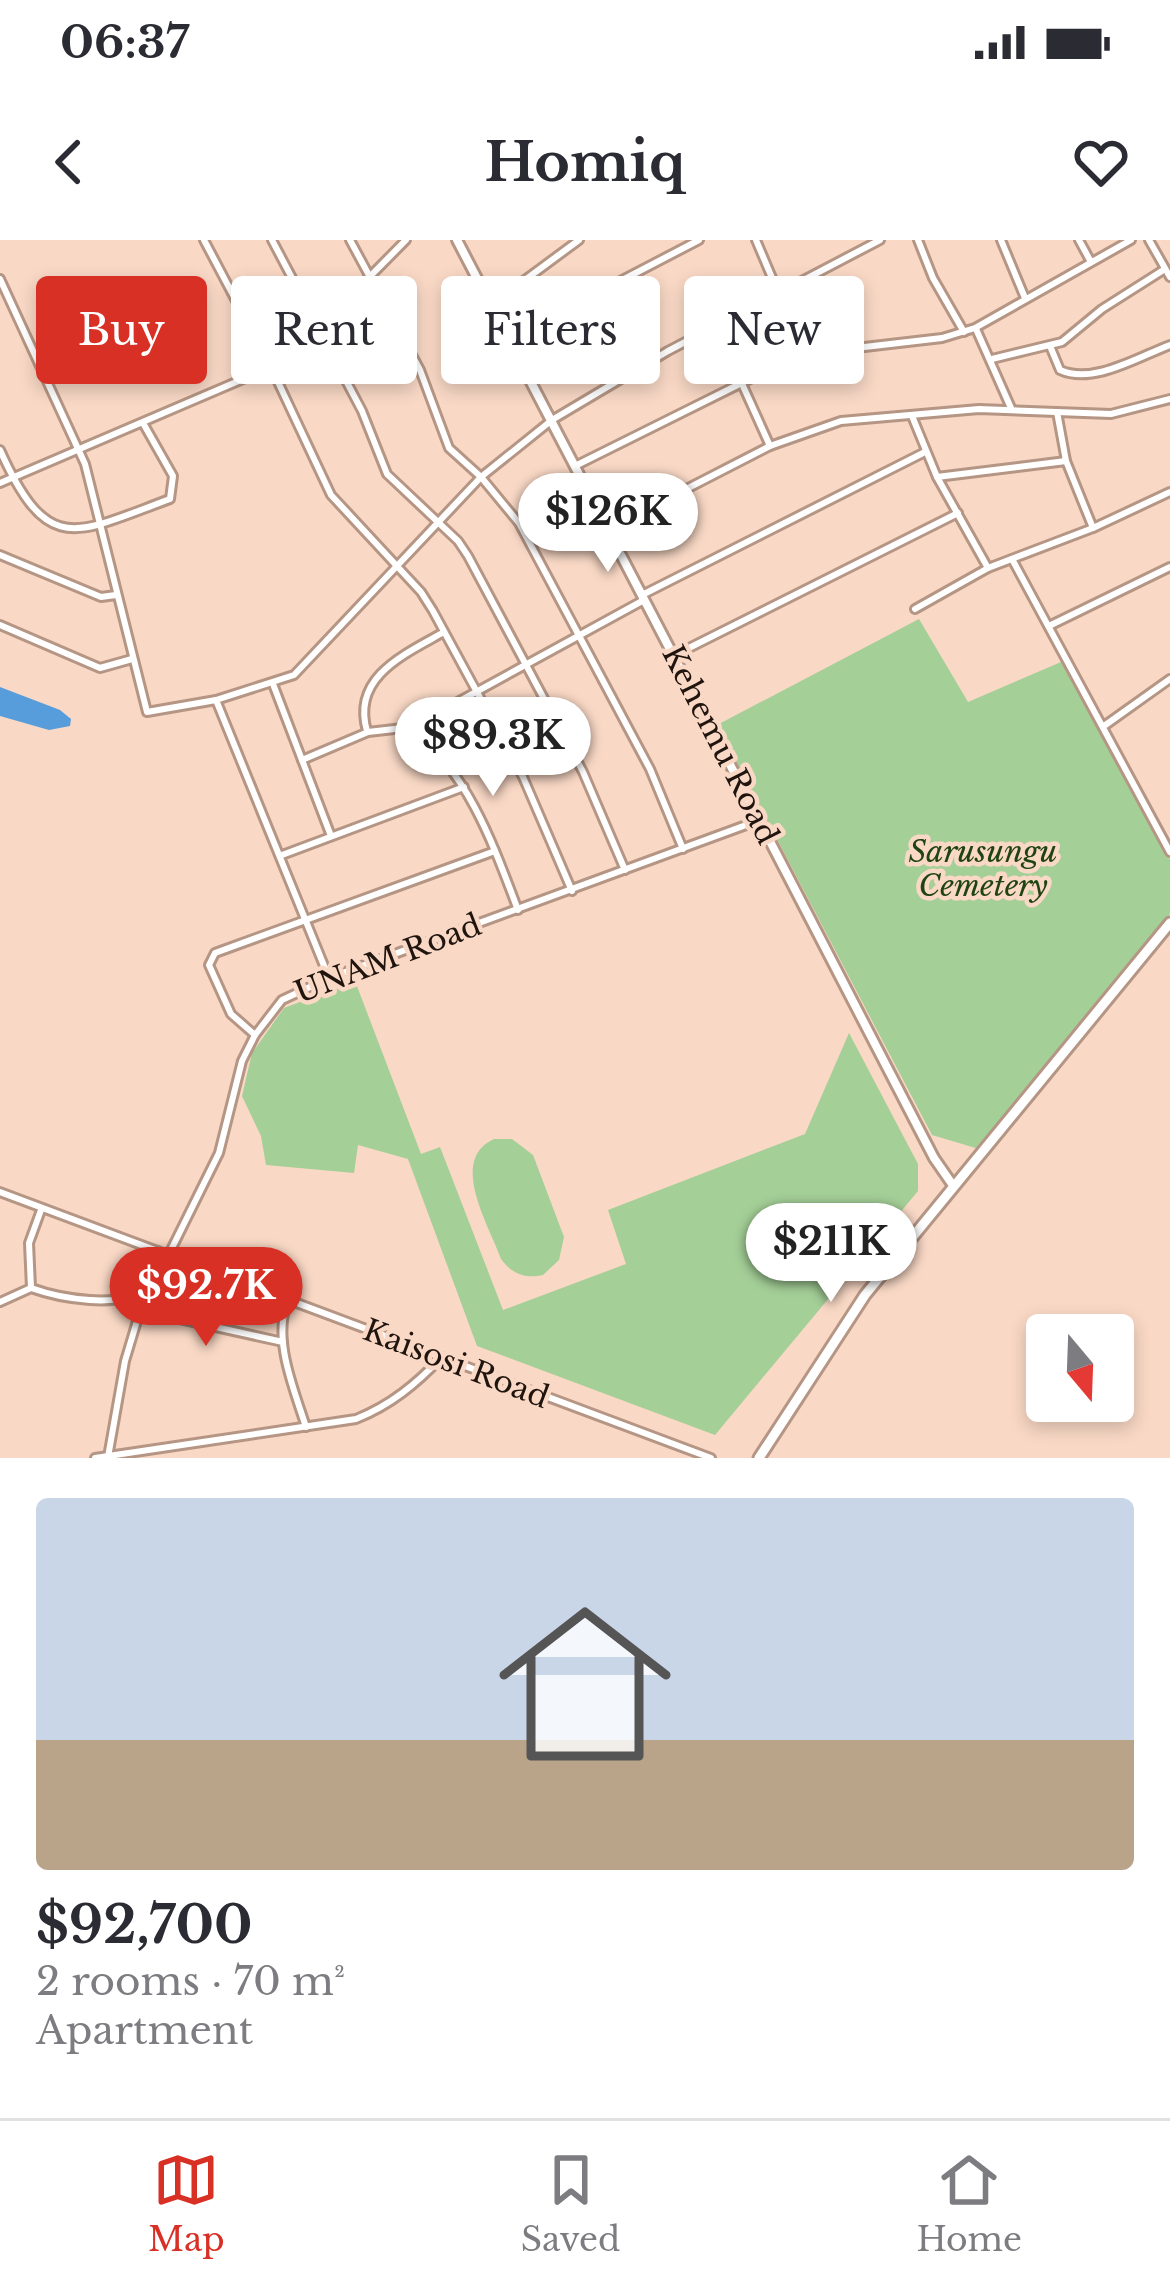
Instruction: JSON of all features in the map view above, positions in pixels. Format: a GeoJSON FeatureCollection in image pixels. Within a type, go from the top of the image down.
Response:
{"type":"FeatureCollection","features":[{"type":"Feature","properties":{"kind":"main road"},"geometry":{"type":"LineString","coordinates":[[759,1458],[866,1295],[952,1184],[1170,923]]}},
{"type":"Feature","properties":{"kind":"street"},"geometry":{"type":"LineString","coordinates":[[203,240],[231,293]]}},
{"type":"Feature","properties":{"kind":"street"},"geometry":{"type":"LineString","coordinates":[[272,240],[290,276]]}},
{"type":"Feature","properties":{"kind":"street"},"geometry":{"type":"LineString","coordinates":[[350,240],[368,276]]}},
{"type":"Feature","properties":{"kind":"street"},"geometry":{"type":"LineString","coordinates":[[372,276],[406,240]]}},
{"type":"Feature","properties":{"kind":"street","name":"Kehemu Road"},"geometry":{"type":"LineString","coordinates":[[457,240],[476,276]]}},
{"type":"Feature","properties":{"kind":"street"},"geometry":{"type":"LineString","coordinates":[[530,276],[579,240]]}},
{"type":"Feature","properties":{"kind":"street"},"geometry":{"type":"LineString","coordinates":[[630,276],[700,240]]}},
{"type":"Feature","properties":{"kind":"street"},"geometry":{"type":"LineString","coordinates":[[756,240],[771,276]]}},
{"type":"Feature","properties":{"kind":"street"},"geometry":{"type":"LineString","coordinates":[[809,276],[880,240]]}},
{"type":"Feature","properties":{"kind":"street"},"geometry":{"type":"LineString","coordinates":[[918,240],[964,332]]}},
{"type":"Feature","properties":{"kind":"street"},"geometry":{"type":"LineString","coordinates":[[1001,240],[1025,298]]}},
{"type":"Feature","properties":{"kind":"street"},"geometry":{"type":"LineString","coordinates":[[1079,240],[1091,262]]}},
{"type":"Feature","properties":{"kind":"street"},"geometry":{"type":"LineString","coordinates":[[864,346],[975,328],[1131,240]]}},
{"type":"Feature","properties":{"kind":"street"},"geometry":{"type":"LineString","coordinates":[[992,359],[1062,342],[1102,309],[1168,273],[1149,240]]}},
{"type":"Feature","properties":{"kind":"street"},"geometry":{"type":"LineString","coordinates":[[0,279],[78,449],[147,712],[273,684],[307,664],[481,477],[552,420],[684,344]]}},
{"type":"Feature","properties":{"kind":"street"},"geometry":{"type":"LineString","coordinates":[[975,328],[1011,408]]}},
{"type":"Feature","properties":{"kind":"street"},"geometry":{"type":"LineString","coordinates":[[1050,346],[1060,370],[1078,376],[1170,345]]}},
{"type":"Feature","properties":{"kind":"street"},"geometry":{"type":"LineString","coordinates":[[417,365],[449,448],[481,477],[519,523],[650,769],[683,849]]}},
{"type":"Feature","properties":{"kind":"street"},"geometry":{"type":"LineString","coordinates":[[0,483],[234,384]]}},
{"type":"Feature","properties":{"kind":"street"},"geometry":{"type":"LineString","coordinates":[[279,384],[331,495],[421,592],[445,632],[546,823],[572,890]]}},
{"type":"Feature","properties":{"kind":"street"},"geometry":{"type":"LineString","coordinates":[[347,384],[387,474],[468,556],[583,772],[625,870]]}},
{"type":"Feature","properties":{"kind":"street","name":"Kehemu Road"},"geometry":{"type":"LineString","coordinates":[[533,384],[757,821],[952,1184]]}},
{"type":"Feature","properties":{"kind":"street"},"geometry":{"type":"LineString","coordinates":[[575,466],[735,384]]}},
{"type":"Feature","properties":{"kind":"street"},"geometry":{"type":"LineString","coordinates":[[742,384],[770,446]]}},
{"type":"Feature","properties":{"kind":"street"},"geometry":{"type":"LineString","coordinates":[[605,524],[652,506],[770,446],[841,421],[1011,408],[1112,413],[1170,399]]}},
{"type":"Feature","properties":{"kind":"street"},"geometry":{"type":"LineString","coordinates":[[1058,412],[1066,461],[1093,528]]}},
{"type":"Feature","properties":{"kind":"street"},"geometry":{"type":"LineString","coordinates":[[912,415],[937,477],[988,568]]}},
{"type":"Feature","properties":{"kind":"street"},"geometry":{"type":"LineString","coordinates":[[0,450],[26,503],[45,521],[78,529],[170,499],[172,476],[143,423]]}},
{"type":"Feature","properties":{"kind":"street"},"geometry":{"type":"LineString","coordinates":[[302,760],[368,732],[412,727],[643,597],[925,452]]}},
{"type":"Feature","properties":{"kind":"street"},"geometry":{"type":"LineString","coordinates":[[937,477],[1066,461]]}},
{"type":"Feature","properties":{"kind":"street"},"geometry":{"type":"LineString","coordinates":[[915,609],[988,568],[1170,492]]}},
{"type":"Feature","properties":{"kind":"street"},"geometry":{"type":"LineString","coordinates":[[674,656],[958,513]]}},
{"type":"Feature","properties":{"kind":"street"},"geometry":{"type":"LineString","coordinates":[[0,555],[101,597],[116,595]]}},
{"type":"Feature","properties":{"kind":"street"},"geometry":{"type":"LineString","coordinates":[[1012,559],[1170,852]]}},
{"type":"Feature","properties":{"kind":"street"},"geometry":{"type":"LineString","coordinates":[[1051,625],[1170,567]]}},
{"type":"Feature","properties":{"kind":"street"},"geometry":{"type":"LineString","coordinates":[[0,625],[100,668],[132,659]]}},
{"type":"Feature","properties":{"kind":"street"},"geometry":{"type":"LineString","coordinates":[[368,732],[363,698],[375,679],[396,658],[445,632]]}},
{"type":"Feature","properties":{"kind":"street"},"geometry":{"type":"LineString","coordinates":[[1104,726],[1170,679]]}},
{"type":"Feature","properties":{"kind":"street"},"geometry":{"type":"LineString","coordinates":[[273,684],[331,836]]}},
{"type":"Feature","properties":{"kind":"street"},"geometry":{"type":"LineString","coordinates":[[216,700],[329,978]]}},
{"type":"Feature","properties":{"kind":"street"},"geometry":{"type":"LineString","coordinates":[[412,727],[440,752],[464,787],[518,910]]}},
{"type":"Feature","properties":{"kind":"street"},"geometry":{"type":"LineString","coordinates":[[281,856],[464,787]]}},
{"type":"Feature","properties":{"kind":"street","name":"UNAM Road"},"geometry":{"type":"LineString","coordinates":[[169,1254],[219,1153],[242,1060],[282,1000],[329,978],[757,821]]}},
{"type":"Feature","properties":{"kind":"street"},"geometry":{"type":"LineString","coordinates":[[255,1035],[231,1014],[209,964],[211,956],[495,851]]}},
{"type":"Feature","properties":{"kind":"street","name":"Kaisosi Road"},"geometry":{"type":"LineString","coordinates":[[0,1192],[711,1458]]}},
{"type":"Feature","properties":{"kind":"street"},"geometry":{"type":"LineString","coordinates":[[31,1288],[29,1243],[42,1208]]}},
{"type":"Feature","properties":{"kind":"street"},"geometry":{"type":"LineString","coordinates":[[108,1457],[125,1361],[158,1251]]}},
{"type":"Feature","properties":{"kind":"street"},"geometry":{"type":"LineString","coordinates":[[0,1302],[31,1288],[61,1297],[125,1300],[148,1280]]}},
{"type":"Feature","properties":{"kind":"street"},"geometry":{"type":"LineString","coordinates":[[288,1300],[283,1342],[306,1426]]}},
{"type":"Feature","properties":{"kind":"street"},"geometry":{"type":"LineString","coordinates":[[139,1310],[283,1342]]}},
{"type":"Feature","properties":{"kind":"street"},"geometry":{"type":"LineString","coordinates":[[95,1458],[356,1419],[412,1387],[442,1358]]}},
{"type":"Feature","properties":{"kind":"green space","name":"Sarusungu Cemetery"},"geometry":{"type":"Polygon","coordinates":[[[919,619],[968,702],[1061,662],[1170,860],[1170,914],[979,1149],[932,1135],[717,725],[919,619]]]}},
{"type":"Feature","properties":{"kind":"green space"},"geometry":{"type":"Polygon","coordinates":[[[355,981],[421,1154],[440,1147],[503,1310],[626,1264],[608,1210],[805,1134],[849,1033],[918,1164],[918,1191],[715,1435],[477,1346],[408,1159],[358,1145],[354,1173],[266,1165],[261,1136],[242,1096],[252,1053],[284,1008],[355,981]]]}},
{"type":"Feature","properties":{"kind":"green space"},"geometry":{"type":"Polygon","coordinates":[[[494,1139],[512,1139],[533,1155],[564,1237],[559,1260],[543,1275],[519,1274],[505,1264],[481,1212],[474,1162],[494,1139]]]}},
{"type":"Feature","properties":{"kind":"water"},"geometry":{"type":"Polygon","coordinates":[[[0,687],[60,710],[71,719],[70,726],[49,730],[0,716],[0,687]]]}}]}
